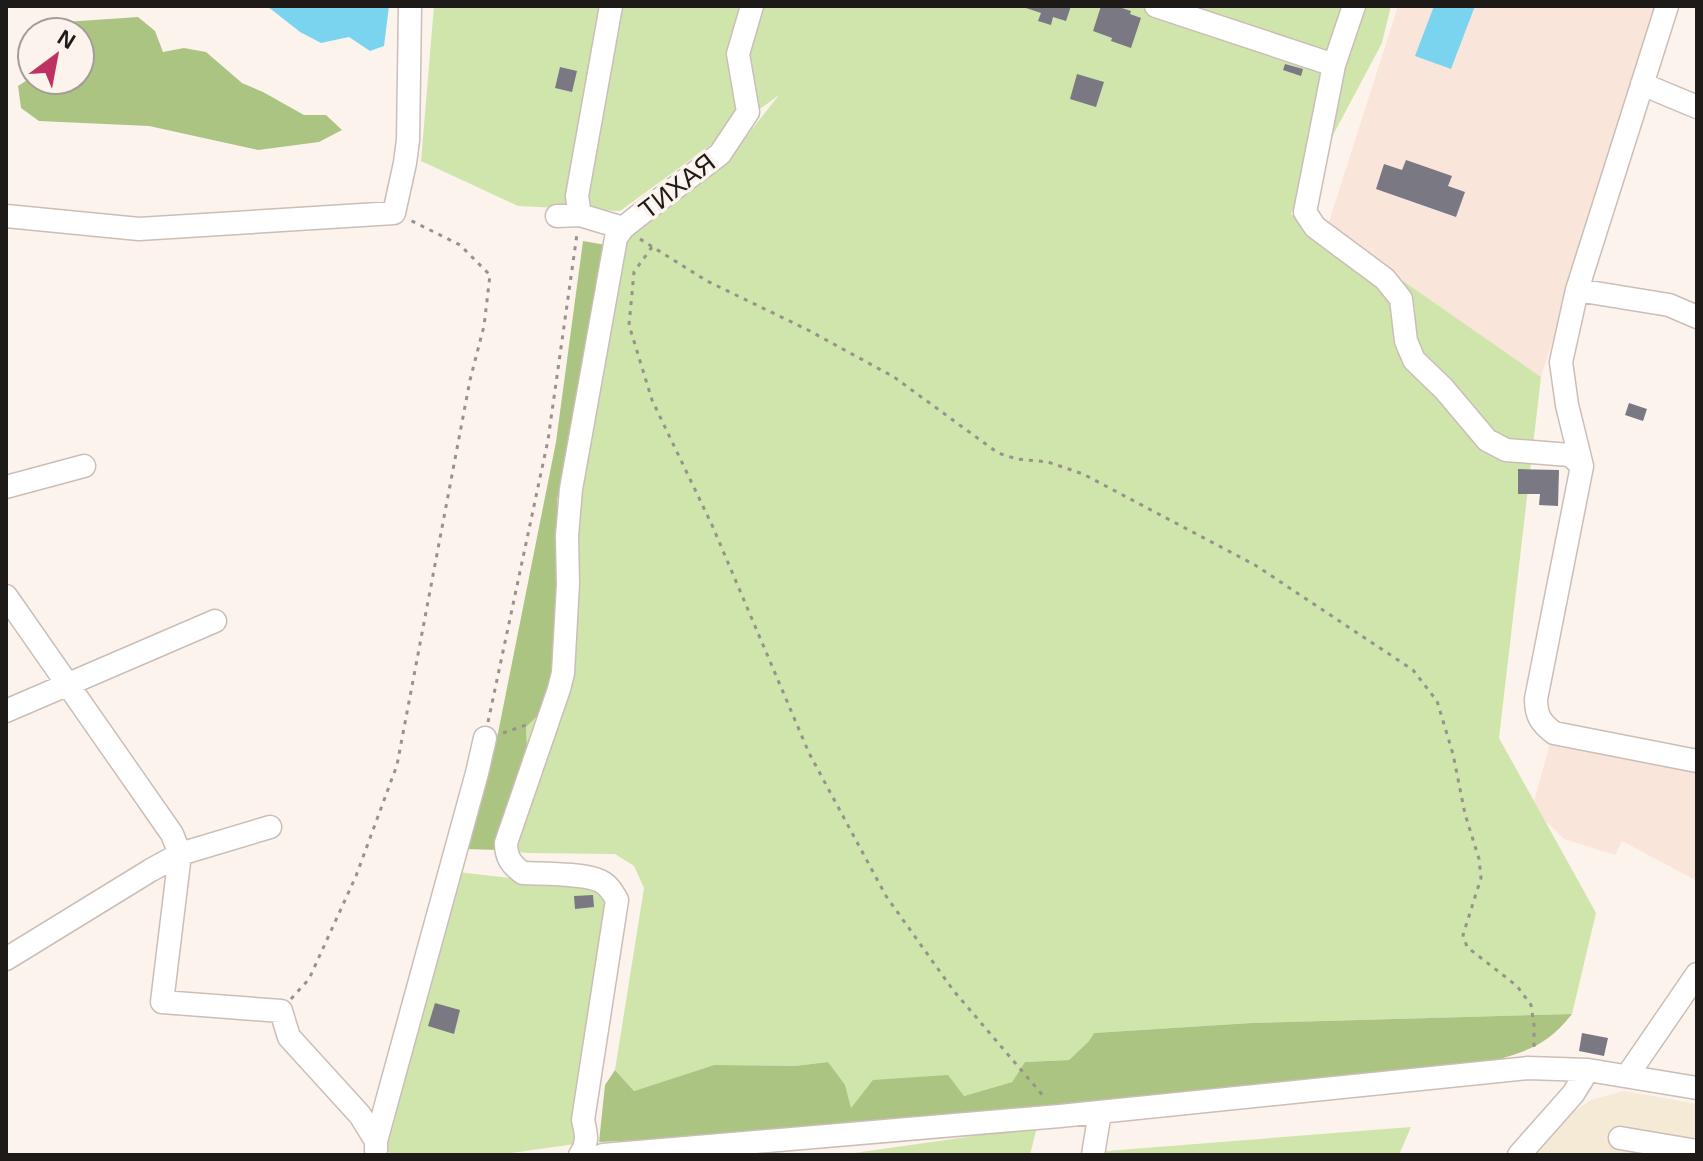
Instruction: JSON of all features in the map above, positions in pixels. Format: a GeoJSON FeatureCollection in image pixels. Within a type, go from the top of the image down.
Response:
{"type":"FeatureCollection","features":[{"type":"Feature","properties":{"kind":"street"},"geometry":{"type":"LineString","coordinates":[[6,216],[139,229],[394,213],[408,140],[410,6]]}},
{"type":"Feature","properties":{"kind":"street"},"geometry":{"type":"LineString","coordinates":[[580,215],[577,196],[611,6]]}},
{"type":"Feature","properties":{"kind":"street","name":"ТИХАЯ"},"geometry":{"type":"LineString","coordinates":[[623,228],[720,154],[748,112],[738,54],[752,6]]}},
{"type":"Feature","properties":{"kind":"street"},"geometry":{"type":"LineString","coordinates":[[1156,6],[1334,65]]}},
{"type":"Feature","properties":{"kind":"street"},"geometry":{"type":"LineString","coordinates":[[1354,6],[1334,65],[1305,212],[1315,227],[1385,279],[1401,299],[1406,341],[1414,360],[1444,389],[1487,440],[1506,450],[1570,455],[1582,466]]}},
{"type":"Feature","properties":{"kind":"street"},"geometry":{"type":"LineString","coordinates":[[1667,6],[1577,290],[1561,362],[1567,405],[1582,466],[1536,699],[1536,714],[1544,726],[1554,733],[1697,761]]}},
{"type":"Feature","properties":{"kind":"street"},"geometry":{"type":"LineString","coordinates":[[1642,84],[1697,107]]}},
{"type":"Feature","properties":{"kind":"street"},"geometry":{"type":"LineString","coordinates":[[557,216],[580,215],[623,228],[616,238],[612,254],[571,489],[563,673],[506,843],[506,853],[514,867],[523,873],[590,878],[602,882],[617,900],[583,1120],[587,1140],[580,1155]]}},
{"type":"Feature","properties":{"kind":"street"},"geometry":{"type":"LineString","coordinates":[[1577,290],[1669,305],[1697,317]]}},
{"type":"Feature","properties":{"kind":"street"},"geometry":{"type":"LineString","coordinates":[[6,487],[84,466]]}},
{"type":"Feature","properties":{"kind":"street"},"geometry":{"type":"LineString","coordinates":[[6,596],[172,834],[180,854],[162,1002],[281,1011],[289,1037],[360,1115],[376,1148]]}},
{"type":"Feature","properties":{"kind":"street"},"geometry":{"type":"LineString","coordinates":[[6,711],[215,621]]}},
{"type":"Feature","properties":{"kind":"street"},"geometry":{"type":"LineString","coordinates":[[376,1148],[485,738]]}},
{"type":"Feature","properties":{"kind":"street"},"geometry":{"type":"LineString","coordinates":[[6,959],[180,854],[270,827]]}},
{"type":"Feature","properties":{"kind":"street"},"geometry":{"type":"LineString","coordinates":[[1627,1076],[1697,974]]}},
{"type":"Feature","properties":{"kind":"street"},"geometry":{"type":"LineString","coordinates":[[603,1155],[1060,1116],[1535,1069],[1588,1070],[1697,1088]]}},
{"type":"Feature","properties":{"kind":"street"},"geometry":{"type":"LineString","coordinates":[[1519,1155],[1573,1094],[1588,1070]]}},
{"type":"Feature","properties":{"kind":"street"},"geometry":{"type":"LineString","coordinates":[[1093,1155],[1100,1112]]}},
{"type":"Feature","properties":{"kind":"street"},"geometry":{"type":"LineString","coordinates":[[1620,1138],[1697,1151]]}},
{"type":"Feature","properties":{"kind":"path"},"geometry":{"type":"LineString","coordinates":[[281,1011],[309,979],[356,876],[397,765],[470,380],[484,326],[490,275],[460,245],[394,213]]}},
{"type":"Feature","properties":{"kind":"path"},"geometry":{"type":"LineString","coordinates":[[548,718],[485,738],[548,440],[580,215]]}},
{"type":"Feature","properties":{"kind":"path"},"geometry":{"type":"LineString","coordinates":[[623,228],[707,281],[808,330],[894,377],[998,453],[1017,459],[1048,462],[1083,474],[1255,565],[1413,670],[1437,701],[1479,859],[1481,878],[1463,935],[1467,947],[1517,986],[1531,1005],[1535,1069]]}},
{"type":"Feature","properties":{"kind":"path"},"geometry":{"type":"LineString","coordinates":[[652,247],[634,272],[629,325],[652,400],[712,525],[809,753],[886,896],[953,990],[1060,1116]]}},
{"type":"Feature","properties":{"kind":"shaded area"},"geometry":{"type":"Polygon","coordinates":[[[1398,6],[1660,6],[1541,377],[1327,228],[1398,6]]]}},
{"type":"Feature","properties":{"kind":"shaded area"},"geometry":{"type":"Polygon","coordinates":[[[1551,740],[1697,770],[1697,881],[1622,841],[1615,855],[1564,839],[1532,808],[1551,740]]]}},
{"type":"Feature","properties":{"kind":"shaded area"},"geometry":{"type":"Polygon","coordinates":[[[1624,1091],[1697,1104],[1697,1155],[1536,1155],[1565,1117],[1591,1100],[1624,1091]]]}},
{"type":"Feature","properties":{"kind":"green space"},"geometry":{"type":"Polygon","coordinates":[[[434,6],[1391,6],[1382,43],[1291,214],[1327,228],[1541,377],[1499,738],[1596,913],[1572,1014],[1251,1023],[1094,1033],[1069,1060],[1025,1062],[1012,1082],[964,1096],[850,1109],[828,1062],[795,1066],[714,1065],[634,1091],[615,1070],[644,888],[634,866],[615,854],[498,850],[528,768],[526,727],[548,706],[559,564],[557,499],[567,469],[606,245],[731,156],[779,95],[620,211],[518,206],[421,161],[434,6]]]}},
{"type":"Feature","properties":{"kind":"green space"},"geometry":{"type":"Polygon","coordinates":[[[138,17],[155,31],[163,52],[184,48],[206,52],[242,83],[304,115],[326,115],[342,130],[319,142],[258,150],[149,126],[39,121],[21,108],[19,96],[96,96],[96,20],[138,17]]]}},
{"type":"Feature","properties":{"kind":"green space"},"geometry":{"type":"Polygon","coordinates":[[[583,241],[606,245],[567,469],[557,499],[559,675],[548,706],[526,727],[528,768],[498,850],[465,849],[498,733],[556,442],[583,241]]]}},
{"type":"Feature","properties":{"kind":"green space"},"geometry":{"type":"Polygon","coordinates":[[[458,872],[597,888],[607,896],[606,917],[588,1012],[575,1144],[497,1155],[391,1155],[386,1148],[405,1061],[458,872]]]}},
{"type":"Feature","properties":{"kind":"green space"},"geometry":{"type":"Polygon","coordinates":[[[1572,1014],[1544,1041],[1487,1063],[1003,1110],[599,1142],[605,1085],[615,1070],[634,1091],[714,1065],[795,1066],[828,1062],[845,1085],[851,1108],[873,1080],[948,1075],[964,1096],[1012,1082],[1025,1062],[1069,1060],[1094,1033],[1251,1023],[1572,1014]]]}},
{"type":"Feature","properties":{"kind":"green space"},"geometry":{"type":"Polygon","coordinates":[[[1037,1127],[1030,1155],[840,1155],[1037,1127]]]}},
{"type":"Feature","properties":{"kind":"green space"},"geometry":{"type":"Polygon","coordinates":[[[1411,1127],[1399,1155],[1056,1155],[1411,1127]]]}},
{"type":"Feature","properties":{"kind":"water"},"geometry":{"type":"Polygon","coordinates":[[[267,6],[389,6],[384,46],[370,51],[349,37],[321,43],[300,32],[267,6]]]}},
{"type":"Feature","properties":{"kind":"water"},"geometry":{"type":"Polygon","coordinates":[[[1434,6],[1475,6],[1451,69],[1415,56],[1434,6]]]}},
{"type":"Feature","properties":{"kind":"building"},"geometry":{"type":"Polygon","coordinates":[[[1026,6],[1071,6],[1066,21],[1053,17],[1051,25],[1038,21],[1041,13],[1026,6]]]}},
{"type":"Feature","properties":{"kind":"building"},"geometry":{"type":"Polygon","coordinates":[[[1101,6],[1116,6],[1141,18],[1131,48],[1093,31],[1101,6]]]}},
{"type":"Feature","properties":{"kind":"building"},"geometry":{"type":"Polygon","coordinates":[[[1285,64],[1303,69],[1301,76],[1283,70],[1285,64]]]}},
{"type":"Feature","properties":{"kind":"building"},"geometry":{"type":"Polygon","coordinates":[[[560,67],[577,71],[572,92],[555,88],[560,67]]]}},
{"type":"Feature","properties":{"kind":"building"},"geometry":{"type":"Polygon","coordinates":[[[1077,74],[1104,82],[1096,107],[1070,99],[1077,74]]]}},
{"type":"Feature","properties":{"kind":"building"},"geometry":{"type":"Polygon","coordinates":[[[1406,160],[1452,176],[1448,186],[1465,192],[1456,217],[1376,189],[1384,164],[1402,170],[1406,160]]]}},
{"type":"Feature","properties":{"kind":"building"},"geometry":{"type":"Polygon","coordinates":[[[1629,403],[1647,409],[1643,421],[1625,415],[1629,403]]]}},
{"type":"Feature","properties":{"kind":"building"},"geometry":{"type":"Polygon","coordinates":[[[1518,469],[1559,470],[1558,506],[1539,505],[1540,494],[1518,494],[1518,469]]]}},
{"type":"Feature","properties":{"kind":"building"},"geometry":{"type":"Polygon","coordinates":[[[593,895],[594,907],[575,909],[574,896],[593,895]]]}},
{"type":"Feature","properties":{"kind":"building"},"geometry":{"type":"Polygon","coordinates":[[[435,1003],[460,1010],[454,1034],[428,1026],[435,1003]]]}},
{"type":"Feature","properties":{"kind":"building"},"geometry":{"type":"Polygon","coordinates":[[[1582,1033],[1608,1038],[1604,1056],[1579,1051],[1582,1033]]]}}]}
